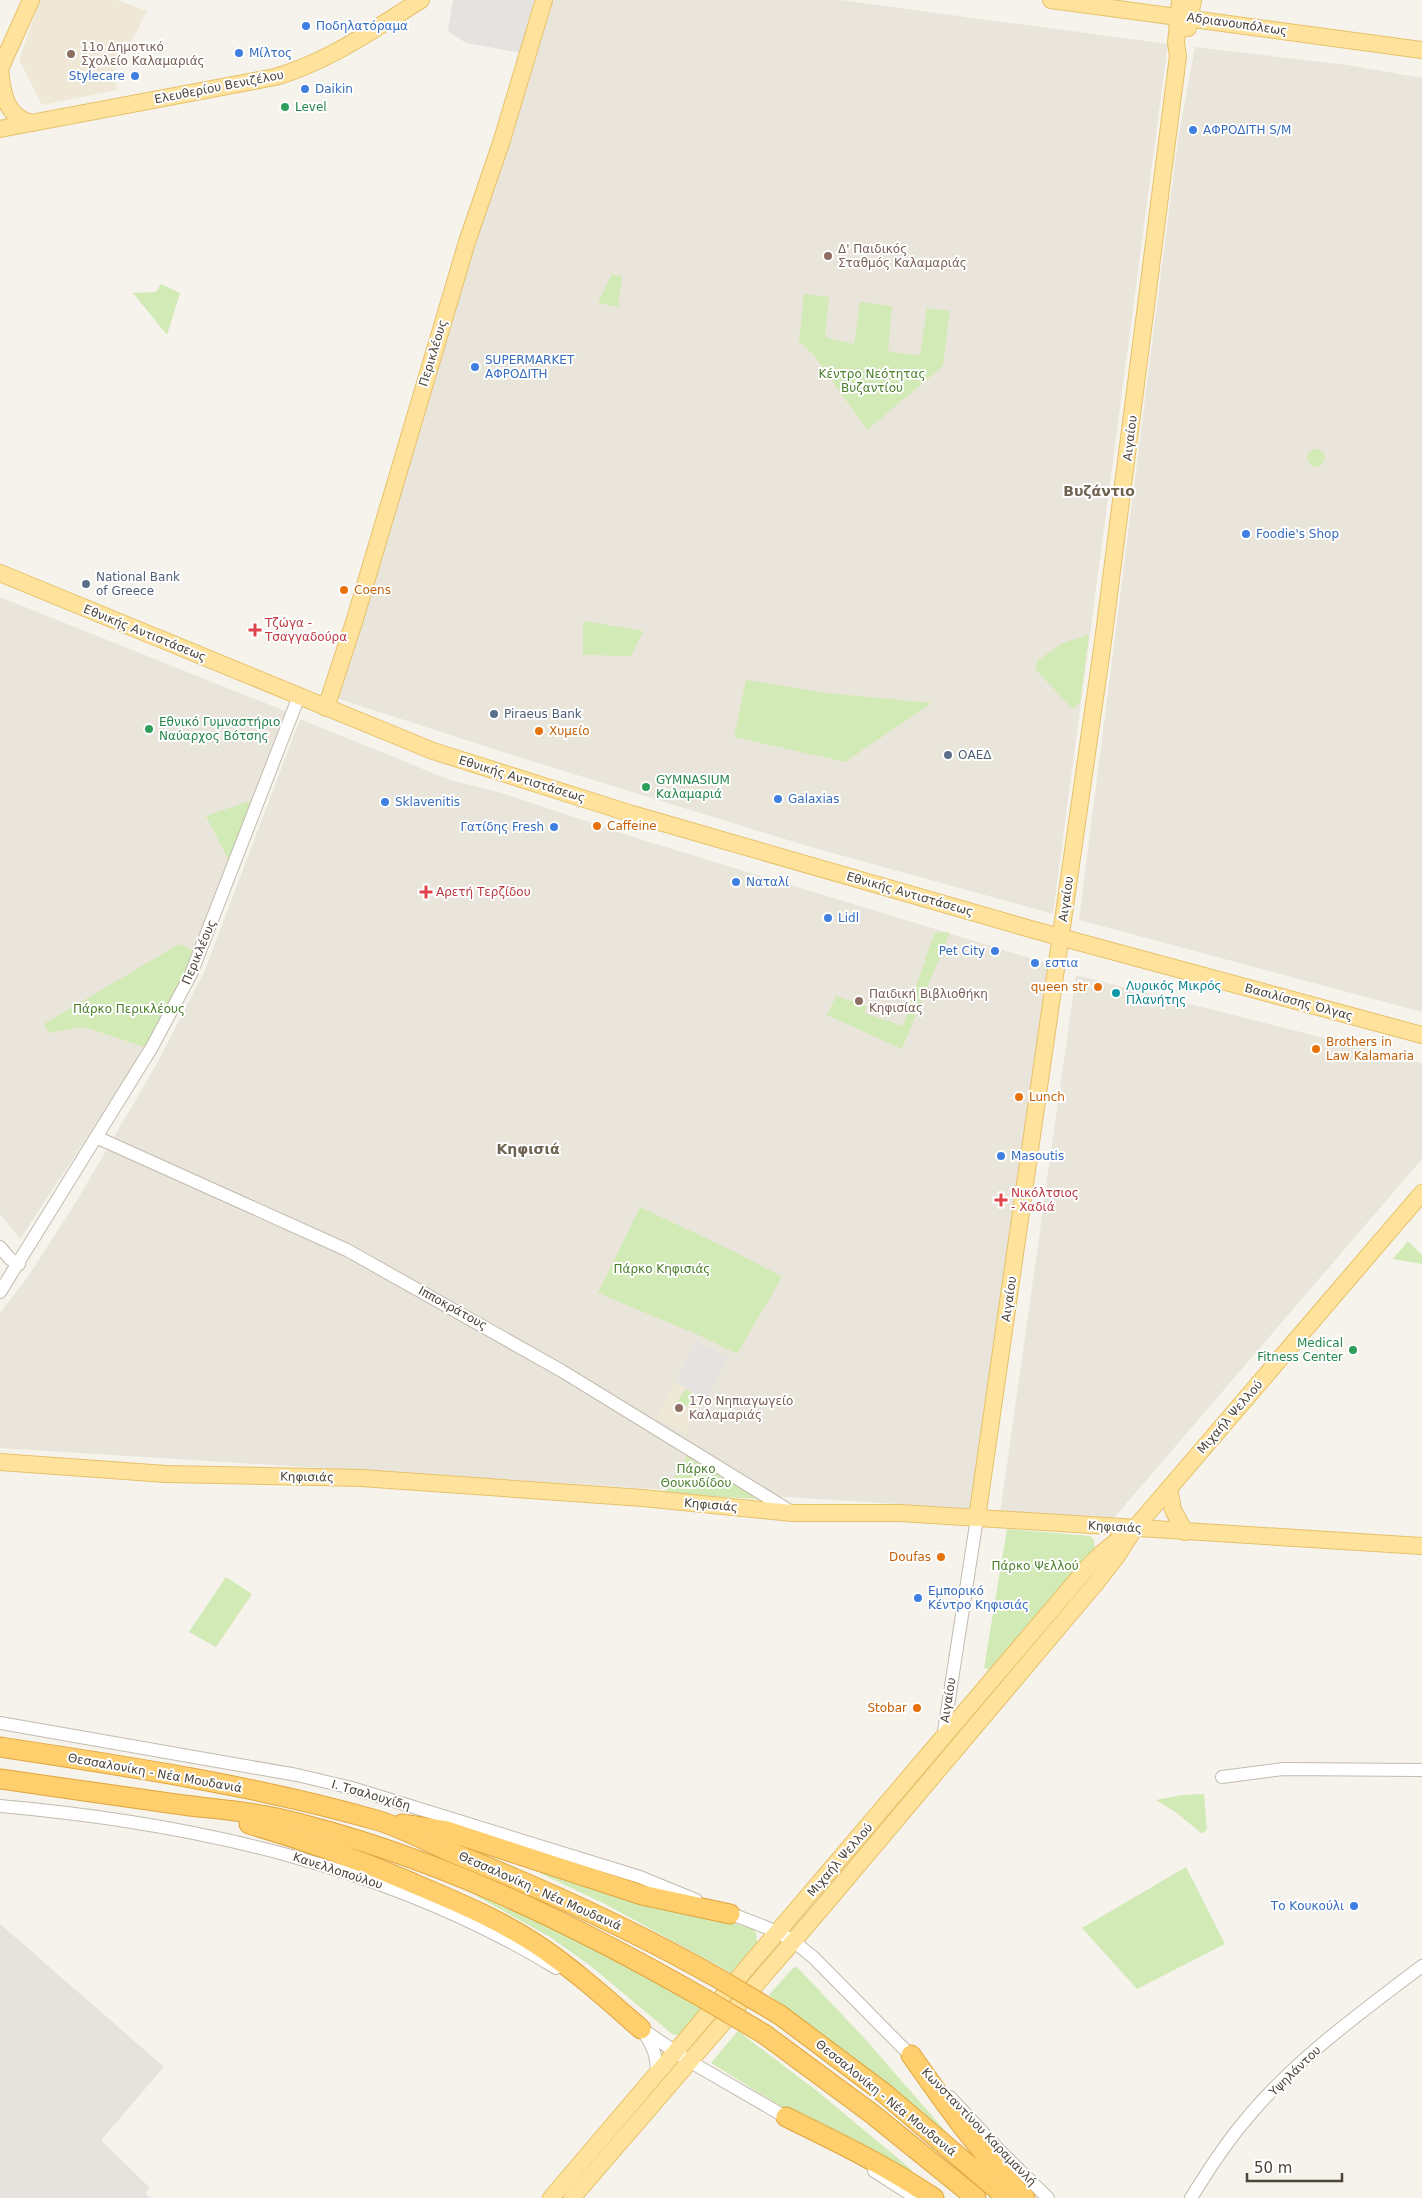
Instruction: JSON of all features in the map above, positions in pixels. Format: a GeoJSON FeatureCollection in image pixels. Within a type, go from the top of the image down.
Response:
{"type":"FeatureCollection","features":[{"type":"Feature","properties":{"kind":"highway","name":"Θεσσαλονίκη - Νέα Μουδανιά"},"geometry":{"type":"LineString","coordinates":[[0,1747],[166,1773],[276,1796],[378,1821],[556,1897],[681,1957],[780,2014],[884,2093],[1007,2198]]}},
{"type":"Feature","properties":{"kind":"highway","name":"Θεσσαλονίκη - Νέα Μουδανιά"},"geometry":{"type":"LineString","coordinates":[[0,1779],[274,1817],[332,1832],[393,1852],[567,1924],[612,1946],[764,2034],[863,2107],[976,2198]]}},
{"type":"Feature","properties":{"kind":"highway"},"geometry":{"type":"LineString","coordinates":[[144,1799],[240,1821],[296,1837],[362,1861],[454,1900],[508,1927],[541,1948],[573,1970],[642,2029]]}},
{"type":"Feature","properties":{"kind":"highway"},"geometry":{"type":"LineString","coordinates":[[378,1821],[446,1831],[642,1895],[730,1914]]}},
{"type":"Feature","properties":{"kind":"highway"},"geometry":{"type":"LineString","coordinates":[[911,2055],[968,2135],[993,2165],[1025,2198]]}},
{"type":"Feature","properties":{"kind":"highway"},"geometry":{"type":"LineString","coordinates":[[786,2118],[888,2168],[934,2198]]}},
{"type":"Feature","properties":{"kind":"main road"},"geometry":{"type":"LineString","coordinates":[[31,0],[0,69],[2,94],[7,104],[22,121],[32,122]]}},
{"type":"Feature","properties":{"kind":"main road","name":"Ελευθερίου Βενιζέλου"},"geometry":{"type":"LineString","coordinates":[[0,129],[275,78],[336,52],[421,0]]}},
{"type":"Feature","properties":{"kind":"main road","name":"Περικλέους"},"geometry":{"type":"LineString","coordinates":[[326,708],[358,610],[467,242],[501,143],[544,0]]}},
{"type":"Feature","properties":{"kind":"main road","name":"Αδριανουπόλεως"},"geometry":{"type":"LineString","coordinates":[[1051,0],[1183,11],[1422,50]]}},
{"type":"Feature","properties":{"kind":"main road","name":"Αιγαίου"},"geometry":{"type":"LineString","coordinates":[[977,1518],[1105,629],[1178,56],[1185,44],[1183,11],[1193,0]]}},
{"type":"Feature","properties":{"kind":"main road","name":"Εθνικής Αντιστάσεως"},"geometry":{"type":"LineString","coordinates":[[0,573],[433,751],[551,789],[1060,938]]}},
{"type":"Feature","properties":{"kind":"main road","name":"Βασιλίσσης Όλγας"},"geometry":{"type":"LineString","coordinates":[[1060,938],[1422,1035]]}},
{"type":"Feature","properties":{"kind":"main road","name":"Μιχαήλ Ψελλού"},"geometry":{"type":"LineString","coordinates":[[551,2198],[657,2074],[682,2057],[793,1941],[1096,1583],[1136,1528],[1169,1488],[1422,1193]]}},
{"type":"Feature","properties":{"kind":"main road","name":"Κηφισιάς"},"geometry":{"type":"LineString","coordinates":[[0,1462],[49,1464],[166,1474],[361,1478],[643,1498],[792,1513],[900,1513],[1422,1546]]}},
{"type":"Feature","properties":{"kind":"main road"},"geometry":{"type":"LineString","coordinates":[[1169,1488],[1173,1510],[1185,1532]]}},
{"type":"Feature","properties":{"kind":"main road","name":"Μιχαήλ Ψελλού"},"geometry":{"type":"LineString","coordinates":[[572,2198],[778,1932],[1088,1567],[1117,1540],[1136,1528]]}},
{"type":"Feature","properties":{"kind":"street","name":"Περικλέους"},"geometry":{"type":"LineString","coordinates":[[0,1292],[152,1047],[191,974],[299,696]]}},
{"type":"Feature","properties":{"kind":"street","name":"Ιπποκράτους"},"geometry":{"type":"LineString","coordinates":[[96,1137],[347,1250],[554,1366],[792,1513]]}},
{"type":"Feature","properties":{"kind":"street"},"geometry":{"type":"LineString","coordinates":[[0,1247],[10,1259],[19,1264]]}},
{"type":"Feature","properties":{"kind":"street","name":"Αιγαίου"},"geometry":{"type":"LineString","coordinates":[[942,1740],[977,1518]]}},
{"type":"Feature","properties":{"kind":"street","name":"Ι. Τσαλουχίδη"},"geometry":{"type":"LineString","coordinates":[[0,1724],[297,1775],[352,1788],[640,1877],[778,1932],[793,1941]]}},
{"type":"Feature","properties":{"kind":"street"},"geometry":{"type":"LineString","coordinates":[[1222,1777],[1283,1770],[1422,1770]]}},
{"type":"Feature","properties":{"kind":"street","name":"Κανελλοπούλου"},"geometry":{"type":"LineString","coordinates":[[0,1806],[173,1829],[286,1854],[375,1883],[451,1912],[518,1945],[580,1984],[682,2057],[786,2118]]}},
{"type":"Feature","properties":{"kind":"street","name":"Κωνσταντίνου Καραμανλή"},"geometry":{"type":"LineString","coordinates":[[793,1941],[813,1957],[911,2055],[1002,2153],[1048,2198]]}},
{"type":"Feature","properties":{"kind":"street","name":"Υψηλάντου"},"geometry":{"type":"LineString","coordinates":[[1191,2198],[1219,2153],[1244,2122],[1296,2067],[1331,2036],[1422,1966]]}},
{"type":"Feature","properties":{"kind":"street"},"geometry":{"type":"LineString","coordinates":[[642,2029],[655,2051],[658,2061],[657,2074]]}},
{"type":"Feature","properties":{"kind":"street"},"geometry":{"type":"LineString","coordinates":[[786,2118],[916,2198]]}},
{"type":"Feature","properties":{"kind":"shaded area","name":"11ο Δημοτικό Σχολείο Καλαμαριάς"},"geometry":{"type":"Polygon","coordinates":[[[40,0],[117,0],[147,11],[128,49],[113,60],[117,90],[42,105],[19,60],[40,0]]]}},
{"type":"Feature","properties":{"kind":"shaded area"},"geometry":{"type":"Polygon","coordinates":[[[453,0],[534,0],[521,53],[466,43],[448,31],[453,0]]]}},
{"type":"Feature","properties":{"kind":"shaded area"},"geometry":{"type":"Polygon","coordinates":[[[548,0],[840,0],[1168,44],[1053,914],[804,845],[509,754],[330,696],[548,0]]]}},
{"type":"Feature","properties":{"kind":"shaded area"},"geometry":{"type":"Polygon","coordinates":[[[1195,47],[1347,65],[1422,78],[1422,1012],[1079,920],[1178,139],[1195,47]]]}},
{"type":"Feature","properties":{"kind":"shaded area"},"geometry":{"type":"Polygon","coordinates":[[[0,597],[290,713],[180,985],[127,1077],[20,1239],[0,1214],[0,597]]]}},
{"type":"Feature","properties":{"kind":"shaded area"},"geometry":{"type":"Polygon","coordinates":[[[300,719],[450,780],[502,793],[646,841],[1050,964],[978,1509],[0,1448],[0,1313],[27,1278],[73,1207],[156,1065],[205,970],[300,719]]]}},
{"type":"Feature","properties":{"kind":"shaded area"},"geometry":{"type":"Polygon","coordinates":[[[1076,975],[1422,1063],[1422,1159],[1113,1519],[1000,1514],[1076,975]]]}},
{"type":"Feature","properties":{"kind":"shaded area"},"geometry":{"type":"Polygon","coordinates":[[[697,1342],[728,1357],[706,1400],[676,1382],[697,1342]]]}},
{"type":"Feature","properties":{"kind":"shaded area","name":"17ο Νηπιαγωγείο Καλαμαριάς"},"geometry":{"type":"Polygon","coordinates":[[[676,1382],[706,1400],[702,1406],[698,1406],[695,1410],[693,1414],[695,1418],[686,1434],[656,1416],[676,1382]]]}},
{"type":"Feature","properties":{"kind":"shaded area"},"geometry":{"type":"Polygon","coordinates":[[[0,1924],[164,2067],[101,2140],[150,2188],[145,2193],[150,2198],[0,2198],[0,1924]]]}},
{"type":"Feature","properties":{"kind":"green space"},"geometry":{"type":"Polygon","coordinates":[[[612,274],[622,276],[618,307],[598,303],[612,274]]]}},
{"type":"Feature","properties":{"kind":"green space"},"geometry":{"type":"Polygon","coordinates":[[[161,284],[180,293],[167,335],[133,293],[156,292],[161,284]]]}},
{"type":"Feature","properties":{"kind":"green space","name":"Κέντρο Νεότητας Βυζαντίου"},"geometry":{"type":"Polygon","coordinates":[[[804,294],[829,297],[825,337],[854,344],[860,302],[892,306],[888,351],[920,356],[927,308],[950,311],[943,366],[867,430],[813,354],[799,342],[804,294]]]}},
{"type":"Feature","properties":{"kind":"green space"},"geometry":{"type":"Polygon","coordinates":[[[1316,449],[1322,452],[1325,458],[1322,464],[1316,467],[1310,464],[1307,458],[1310,452],[1316,449]]]}},
{"type":"Feature","properties":{"kind":"green space"},"geometry":{"type":"Polygon","coordinates":[[[583,621],[643,631],[631,656],[583,655],[583,621]]]}},
{"type":"Feature","properties":{"kind":"green space"},"geometry":{"type":"Polygon","coordinates":[[[1089,635],[1080,703],[1073,709],[1036,670],[1037,661],[1063,643],[1089,635]]]}},
{"type":"Feature","properties":{"kind":"green space"},"geometry":{"type":"Polygon","coordinates":[[[746,680],[826,693],[932,703],[845,762],[734,737],[746,680]]]}},
{"type":"Feature","properties":{"kind":"green space"},"geometry":{"type":"Polygon","coordinates":[[[253,800],[230,863],[206,816],[253,800]]]}},
{"type":"Feature","properties":{"kind":"green space"},"geometry":{"type":"Polygon","coordinates":[[[950,932],[902,1049],[827,1015],[836,996],[867,1006],[864,1013],[903,1026],[934,933],[950,932]]]}},
{"type":"Feature","properties":{"kind":"green space","name":"Πάρκο Περικλέους"},"geometry":{"type":"Polygon","coordinates":[[[179,944],[197,953],[144,1047],[84,1027],[49,1033],[44,1024],[179,944]]]}},
{"type":"Feature","properties":{"kind":"green space","name":"Πάρκο Κηφισιάς"},"geometry":{"type":"Polygon","coordinates":[[[640,1207],[737,1253],[782,1277],[737,1354],[703,1337],[598,1293],[640,1207]]]}},
{"type":"Feature","properties":{"kind":"green space"},"geometry":{"type":"Polygon","coordinates":[[[1408,1241],[1422,1255],[1422,1264],[1393,1259],[1408,1241]]]}},
{"type":"Feature","properties":{"kind":"green space"},"geometry":{"type":"Polygon","coordinates":[[[685,1389],[696,1396],[690,1405],[686,1406],[678,1401],[685,1389]]]}},
{"type":"Feature","properties":{"kind":"green space","name":"Πάρκο Θουκυδίδου"},"geometry":{"type":"Polygon","coordinates":[[[690,1451],[772,1500],[665,1493],[690,1451]]]}},
{"type":"Feature","properties":{"kind":"green space","name":"Πάρκο Ψελλού"},"geometry":{"type":"Polygon","coordinates":[[[1007,1529],[1090,1536],[1094,1540],[1095,1549],[991,1670],[984,1668],[1007,1529]]]}},
{"type":"Feature","properties":{"kind":"green space"},"geometry":{"type":"Polygon","coordinates":[[[226,1577],[252,1594],[216,1647],[189,1632],[226,1577]]]}},
{"type":"Feature","properties":{"kind":"green space"},"geometry":{"type":"Polygon","coordinates":[[[1204,1794],[1207,1829],[1201,1833],[1177,1813],[1156,1800],[1182,1795],[1204,1794]]]}},
{"type":"Feature","properties":{"kind":"green space"},"geometry":{"type":"Polygon","coordinates":[[[514,1858],[753,1929],[756,1933],[757,1943],[731,1973],[605,1904],[527,1867],[514,1858]]]}},
{"type":"Feature","properties":{"kind":"green space"},"geometry":{"type":"Polygon","coordinates":[[[1186,1867],[1225,1944],[1137,1989],[1082,1928],[1186,1867]]]}},
{"type":"Feature","properties":{"kind":"green space"},"geometry":{"type":"Polygon","coordinates":[[[472,1892],[502,1904],[590,1946],[703,2009],[684,2032],[677,2035],[672,2034],[592,1967],[550,1937],[472,1892]]]}},
{"type":"Feature","properties":{"kind":"green space"},"geometry":{"type":"Polygon","coordinates":[[[797,1967],[866,2040],[953,2140],[769,1995],[793,1968],[797,1967]]]}},
{"type":"Feature","properties":{"kind":"green space"},"geometry":{"type":"Polygon","coordinates":[[[738,2031],[817,2091],[912,2170],[909,2172],[795,2115],[711,2063],[738,2031]]]}},
{"type":"Feature","properties":{"kind":"place","name":"Ποδηλατόραμα"},"geometry":{"type":"Point","coordinates":[306,26]}},
{"type":"Feature","properties":{"kind":"place","name":"Μίλτος"},"geometry":{"type":"Point","coordinates":[239,53]}},
{"type":"Feature","properties":{"kind":"place","name":"11ο Δημοτικό Σχολείο Καλαμαριάς"},"geometry":{"type":"Point","coordinates":[71,54]}},
{"type":"Feature","properties":{"kind":"place","name":"Stylecare"},"geometry":{"type":"Point","coordinates":[135,76]}},
{"type":"Feature","properties":{"kind":"place","name":"Daikin"},"geometry":{"type":"Point","coordinates":[305,89]}},
{"type":"Feature","properties":{"kind":"place","name":"Level"},"geometry":{"type":"Point","coordinates":[285,107]}},
{"type":"Feature","properties":{"kind":"place","name":"ΑΦΡΟΔΙΤΗ S/M"},"geometry":{"type":"Point","coordinates":[1193,130]}},
{"type":"Feature","properties":{"kind":"place","name":"Δ' Παιδικός Σταθμός Καλαμαριάς"},"geometry":{"type":"Point","coordinates":[828,256]}},
{"type":"Feature","properties":{"kind":"place","name":"SUPERMARKET ΑΦΡΟΔΙΤΗ"},"geometry":{"type":"Point","coordinates":[475,367]}},
{"type":"Feature","properties":{"kind":"place","name":"Foodie's Shop"},"geometry":{"type":"Point","coordinates":[1246,534]}},
{"type":"Feature","properties":{"kind":"place","name":"National Bank of Greece"},"geometry":{"type":"Point","coordinates":[86,584]}},
{"type":"Feature","properties":{"kind":"place","name":"Coens"},"geometry":{"type":"Point","coordinates":[344,590]}},
{"type":"Feature","properties":{"kind":"place","name":"Τζώγα - Τσαγγαδούρα"},"geometry":{"type":"Point","coordinates":[255,630]}},
{"type":"Feature","properties":{"kind":"place","name":"Piraeus Bank"},"geometry":{"type":"Point","coordinates":[494,714]}},
{"type":"Feature","properties":{"kind":"place","name":"Εθνικό Γυμναστήριο Ναύαρχος Βότσης"},"geometry":{"type":"Point","coordinates":[149,729]}},
{"type":"Feature","properties":{"kind":"place","name":"Χυμείο"},"geometry":{"type":"Point","coordinates":[539,731]}},
{"type":"Feature","properties":{"kind":"place","name":"ΟΑΕΔ"},"geometry":{"type":"Point","coordinates":[948,755]}},
{"type":"Feature","properties":{"kind":"place","name":"GYMNASIUM Καλαμαριά"},"geometry":{"type":"Point","coordinates":[646,787]}},
{"type":"Feature","properties":{"kind":"place","name":"Galaxias"},"geometry":{"type":"Point","coordinates":[778,799]}},
{"type":"Feature","properties":{"kind":"place","name":"Sklavenitis"},"geometry":{"type":"Point","coordinates":[385,802]}},
{"type":"Feature","properties":{"kind":"place","name":"Caffeine"},"geometry":{"type":"Point","coordinates":[597,826]}},
{"type":"Feature","properties":{"kind":"place","name":"Γατίδης Fresh"},"geometry":{"type":"Point","coordinates":[554,827]}},
{"type":"Feature","properties":{"kind":"place","name":"Ναταλί"},"geometry":{"type":"Point","coordinates":[736,882]}},
{"type":"Feature","properties":{"kind":"place","name":"Αρετή Τερζίδου"},"geometry":{"type":"Point","coordinates":[426,892]}},
{"type":"Feature","properties":{"kind":"place","name":"Lidl"},"geometry":{"type":"Point","coordinates":[828,918]}},
{"type":"Feature","properties":{"kind":"place","name":"Pet City"},"geometry":{"type":"Point","coordinates":[995,951]}},
{"type":"Feature","properties":{"kind":"place","name":"εστια"},"geometry":{"type":"Point","coordinates":[1035,963]}},
{"type":"Feature","properties":{"kind":"place","name":"queen str"},"geometry":{"type":"Point","coordinates":[1098,987]}},
{"type":"Feature","properties":{"kind":"place","name":"Λυρικός Μικρός Πλανήτης"},"geometry":{"type":"Point","coordinates":[1116,993]}},
{"type":"Feature","properties":{"kind":"place","name":"Παιδική Βιβλιοθήκη Κηφισίας"},"geometry":{"type":"Point","coordinates":[859,1001]}},
{"type":"Feature","properties":{"kind":"place","name":"Brothers in Law Kalamaria"},"geometry":{"type":"Point","coordinates":[1316,1049]}},
{"type":"Feature","properties":{"kind":"place","name":"Lunch"},"geometry":{"type":"Point","coordinates":[1019,1097]}},
{"type":"Feature","properties":{"kind":"place","name":"Masoutis"},"geometry":{"type":"Point","coordinates":[1001,1156]}},
{"type":"Feature","properties":{"kind":"place","name":"Νικόλτσιος - Χαδιά"},"geometry":{"type":"Point","coordinates":[1001,1200]}},
{"type":"Feature","properties":{"kind":"place","name":"Medical Fitness Center"},"geometry":{"type":"Point","coordinates":[1353,1350]}},
{"type":"Feature","properties":{"kind":"place","name":"17ο Νηπιαγωγείο Καλαμαριάς"},"geometry":{"type":"Point","coordinates":[679,1408]}},
{"type":"Feature","properties":{"kind":"place","name":"Doufas"},"geometry":{"type":"Point","coordinates":[941,1557]}},
{"type":"Feature","properties":{"kind":"place","name":"Εμπορικό Κέντρο Κηφισιάς"},"geometry":{"type":"Point","coordinates":[918,1598]}},
{"type":"Feature","properties":{"kind":"place","name":"Stobar"},"geometry":{"type":"Point","coordinates":[917,1708]}},
{"type":"Feature","properties":{"kind":"place","name":"Το Κουκούλι"},"geometry":{"type":"Point","coordinates":[1354,1906]}},
{"type":"Feature","properties":{"kind":"district","name":"Βυζάντιο"},"geometry":{"type":"Point","coordinates":[1099,491]}},
{"type":"Feature","properties":{"kind":"district","name":"Κηφισιά"},"geometry":{"type":"Point","coordinates":[528,1149]}}]}
